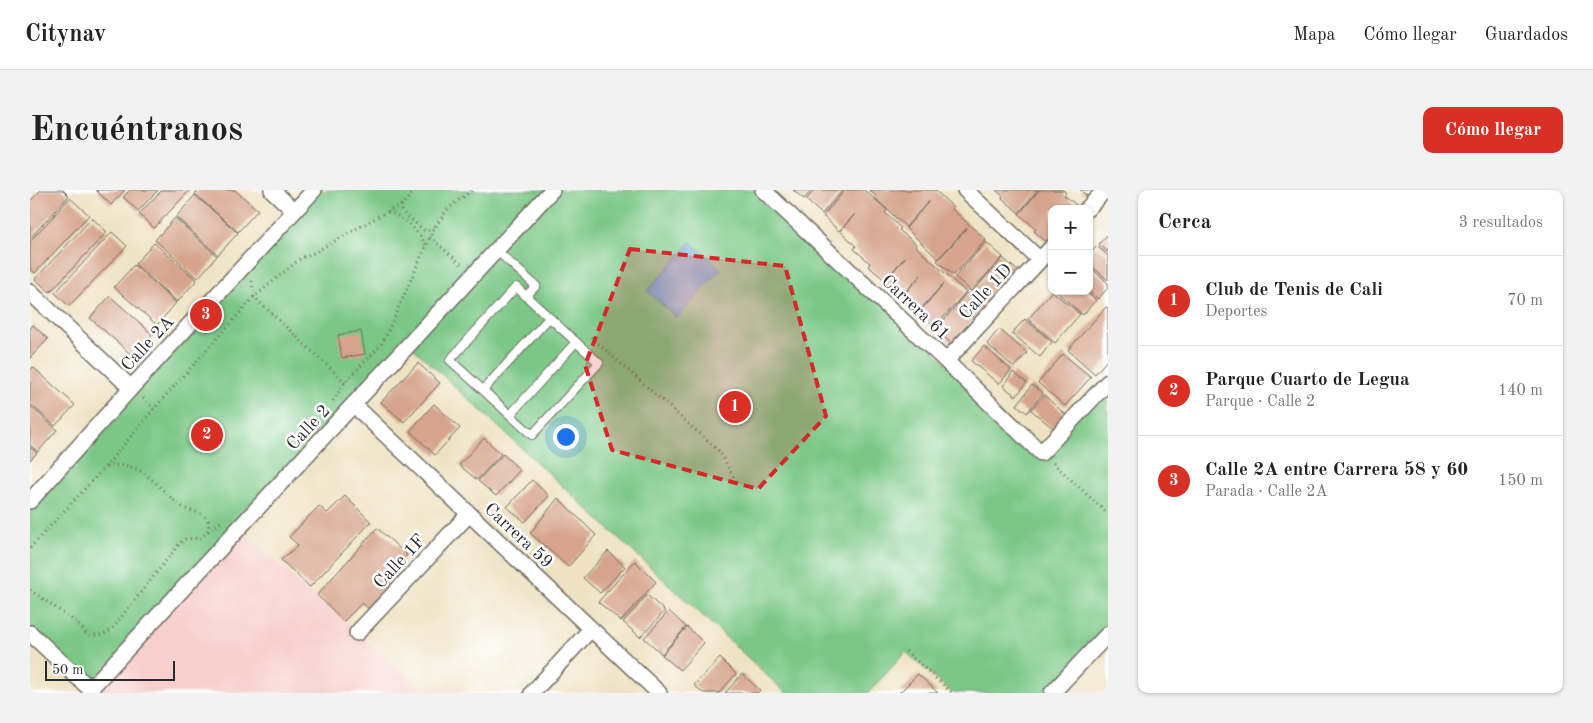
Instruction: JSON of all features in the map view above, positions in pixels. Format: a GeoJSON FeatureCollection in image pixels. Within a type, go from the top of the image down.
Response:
{"type":"FeatureCollection","features":[{"type":"Feature","properties":{"kind":"street"},"geometry":{"type":"LineString","coordinates":[[272,190],[294,211]]}},
{"type":"Feature","properties":{"kind":"street","name":"Calle 2A"},"geometry":{"type":"LineString","coordinates":[[30,501],[131,388],[314,190]]}},
{"type":"Feature","properties":{"kind":"street","name":"Calle 2"},"geometry":{"type":"LineString","coordinates":[[30,633],[90,689],[552,190]]}},
{"type":"Feature","properties":{"kind":"street","name":"Carrera 61"},"geometry":{"type":"LineString","coordinates":[[763,190],[946,361],[1041,453],[1108,382]]}},
{"type":"Feature","properties":{"kind":"street"},"geometry":{"type":"LineString","coordinates":[[965,190],[1040,260]]}},
{"type":"Feature","properties":{"kind":"street"},"geometry":{"type":"LineString","coordinates":[[1091,205],[1105,190]]}},
{"type":"Feature","properties":{"kind":"street","name":"Calle 1D"},"geometry":{"type":"LineString","coordinates":[[946,361],[1049,250]]}},
{"type":"Feature","properties":{"kind":"street"},"geometry":{"type":"LineString","coordinates":[[30,292],[131,388]]}},
{"type":"Feature","properties":{"kind":"street","name":"Carrera 59"},"geometry":{"type":"LineString","coordinates":[[354,405],[659,693]]}},
{"type":"Feature","properties":{"kind":"street","name":"Calle 1F"},"geometry":{"type":"LineString","coordinates":[[357,633],[469,514]]}},
{"type":"Feature","properties":{"kind":"street"},"geometry":{"type":"LineString","coordinates":[[532,693],[591,629]]}},
{"type":"Feature","properties":{"kind":"street"},"geometry":{"type":"LineString","coordinates":[[1052,693],[1108,634]]}},
{"type":"Feature","properties":{"kind":"lane"},"geometry":{"type":"LineString","coordinates":[[496,250],[536,286],[526,296]]}},
{"type":"Feature","properties":{"kind":"lane"},"geometry":{"type":"LineString","coordinates":[[516,288],[549,318],[599,363],[532,435],[450,360],[516,288]]}},
{"type":"Feature","properties":{"kind":"lane"},"geometry":{"type":"LineString","coordinates":[[483,390],[549,318]]}},
{"type":"Feature","properties":{"kind":"lane"},"geometry":{"type":"LineString","coordinates":[[510,415],[576,342]]}},
{"type":"Feature","properties":{"kind":"path"},"geometry":{"type":"LineString","coordinates":[[30,548],[105,467],[254,297],[301,258],[310,255],[403,204],[415,190]]}},
{"type":"Feature","properties":{"kind":"path"},"geometry":{"type":"LineString","coordinates":[[332,403],[346,382],[381,346],[434,228],[448,209],[472,190]]}},
{"type":"Feature","properties":{"kind":"path"},"geometry":{"type":"LineString","coordinates":[[403,204],[401,207],[402,212],[424,230],[434,228]]}},
{"type":"Feature","properties":{"kind":"path"},"geometry":{"type":"LineString","coordinates":[[386,212],[391,212],[421,236],[425,246]]}},
{"type":"Feature","properties":{"kind":"path"},"geometry":{"type":"LineString","coordinates":[[430,237],[474,275]]}},
{"type":"Feature","properties":{"kind":"path"},"geometry":{"type":"LineString","coordinates":[[250,274],[254,297],[346,382],[354,405]]}},
{"type":"Feature","properties":{"kind":"path"},"geometry":{"type":"LineString","coordinates":[[587,333],[720,452],[736,482]]}},
{"type":"Feature","properties":{"kind":"path"},"geometry":{"type":"LineString","coordinates":[[105,467],[118,464],[140,471],[182,507],[201,515],[208,521],[209,526],[206,533]]}},
{"type":"Feature","properties":{"kind":"path"},"geometry":{"type":"LineString","coordinates":[[1067,476],[1108,514]]}},
{"type":"Feature","properties":{"kind":"path"},"geometry":{"type":"LineString","coordinates":[[30,590],[76,622],[86,633],[94,636],[103,635],[111,630],[180,543],[185,539],[200,538],[229,516]]}},
{"type":"Feature","properties":{"kind":"path"},"geometry":{"type":"LineString","coordinates":[[906,652],[952,693]]}},
{"type":"Feature","properties":{"kind":"highlighted area"},"geometry":{"type":"Polygon","coordinates":[[[630,249],[785,266],[826,416],[758,489],[612,450],[585,365],[630,249]]]}},
{"type":"Feature","properties":{"kind":"shaded area"},"geometry":{"type":"Polygon","coordinates":[[[238,529],[426,693],[91,693],[238,529]]]}},
{"type":"Feature","properties":{"kind":"green space"},"geometry":{"type":"Polygon","coordinates":[[[314,190],[763,190],[1041,452],[1108,382],[1108,634],[1052,693],[952,693],[906,652],[868,693],[786,693],[410,345],[90,689],[30,633],[30,501],[314,190]]]}},
{"type":"Feature","properties":{"kind":"water"},"geometry":{"type":"Polygon","coordinates":[[[691,242],[721,269],[677,318],[647,291],[691,242]]]}},
{"type":"Feature","properties":{"kind":"building"},"geometry":{"type":"Polygon","coordinates":[[[41,190],[63,190],[69,196],[30,238],[30,201],[41,190]]]}},
{"type":"Feature","properties":{"kind":"building"},"geometry":{"type":"Polygon","coordinates":[[[96,190],[125,190],[111,205],[96,190]]]}},
{"type":"Feature","properties":{"kind":"building"},"geometry":{"type":"Polygon","coordinates":[[[130,190],[158,190],[138,211],[123,197],[130,190]]]}},
{"type":"Feature","properties":{"kind":"building"},"geometry":{"type":"Polygon","coordinates":[[[162,190],[190,190],[154,228],[139,214],[162,190]]]}},
{"type":"Feature","properties":{"kind":"building"},"geometry":{"type":"Polygon","coordinates":[[[199,190],[235,190],[258,210],[238,232],[195,194],[199,190]]]}},
{"type":"Feature","properties":{"kind":"building"},"geometry":{"type":"Polygon","coordinates":[[[793,190],[812,190],[804,199],[793,190]]]}},
{"type":"Feature","properties":{"kind":"building"},"geometry":{"type":"Polygon","coordinates":[[[814,190],[843,190],[822,214],[806,200],[814,190]]]}},
{"type":"Feature","properties":{"kind":"building"},"geometry":{"type":"Polygon","coordinates":[[[845,190],[864,190],[887,210],[885,213],[901,228],[899,230],[916,244],[915,246],[966,292],[935,327],[919,313],[944,283],[917,313],[901,298],[921,275],[900,297],[884,283],[906,256],[885,280],[868,266],[870,263],[854,249],[856,246],[840,231],[855,214],[839,231],[823,216],[845,190]]]}},
{"type":"Feature","properties":{"kind":"building"},"geometry":{"type":"Polygon","coordinates":[[[869,190],[935,190],[953,207],[952,209],[986,240],[954,275],[937,261],[967,228],[938,259],[906,228],[929,201],[906,227],[869,190]]]}},
{"type":"Feature","properties":{"kind":"building"},"geometry":{"type":"Polygon","coordinates":[[[996,190],[1038,190],[1019,213],[996,190]]]}},
{"type":"Feature","properties":{"kind":"building"},"geometry":{"type":"Polygon","coordinates":[[[1039,190],[1063,190],[1066,193],[1064,195],[1076,205],[1048,205],[1048,243],[1034,231],[1036,229],[1019,214],[1039,190]]]}},
{"type":"Feature","properties":{"kind":"building"},"geometry":{"type":"Polygon","coordinates":[[[1080,190],[1099,190],[1091,199],[1080,190]]]}},
{"type":"Feature","properties":{"kind":"building"},"geometry":{"type":"Polygon","coordinates":[[[195,195],[238,233],[218,255],[176,217],[195,195]]]}},
{"type":"Feature","properties":{"kind":"building"},"geometry":{"type":"Polygon","coordinates":[[[70,198],[89,215],[35,273],[30,269],[30,241],[70,198]]]}},
{"type":"Feature","properties":{"kind":"building"},"geometry":{"type":"Polygon","coordinates":[[[92,218],[107,232],[50,292],[35,279],[92,218]]]}},
{"type":"Feature","properties":{"kind":"building"},"geometry":{"type":"Polygon","coordinates":[[[175,218],[217,256],[198,278],[155,240],[175,218]]]}},
{"type":"Feature","properties":{"kind":"building"},"geometry":{"type":"Polygon","coordinates":[[[112,232],[127,246],[69,306],[55,293],[112,232]]]}},
{"type":"Feature","properties":{"kind":"building"},"geometry":{"type":"Polygon","coordinates":[[[1108,234],[1108,252],[1099,244],[1108,234]]]}},
{"type":"Feature","properties":{"kind":"building"},"geometry":{"type":"Polygon","coordinates":[[[986,242],[1003,257],[971,291],[955,277],[986,242]]]}},
{"type":"Feature","properties":{"kind":"building"},"geometry":{"type":"Polygon","coordinates":[[[154,243],[197,280],[177,302],[135,264],[154,243]]]}},
{"type":"Feature","properties":{"kind":"building"},"geometry":{"type":"Polygon","coordinates":[[[1097,246],[1108,255],[1108,280],[1093,267],[1093,250],[1097,246]]]}},
{"type":"Feature","properties":{"kind":"building"},"geometry":{"type":"Polygon","coordinates":[[[1003,258],[1020,273],[988,308],[971,293],[1003,258]]]}},
{"type":"Feature","properties":{"kind":"building"},"geometry":{"type":"Polygon","coordinates":[[[134,265],[176,303],[157,325],[114,287],[134,265]]]}},
{"type":"Feature","properties":{"kind":"building"},"geometry":{"type":"Polygon","coordinates":[[[1093,270],[1108,283],[1108,288],[1098,299],[1093,295],[1093,270]]]}},
{"type":"Feature","properties":{"kind":"building"},"geometry":{"type":"Polygon","coordinates":[[[966,293],[983,308],[952,344],[936,330],[966,293]]]}},
{"type":"Feature","properties":{"kind":"building"},"geometry":{"type":"Polygon","coordinates":[[[1049,295],[1057,295],[1080,314],[1055,343],[1028,319],[1049,295]]]}},
{"type":"Feature","properties":{"kind":"building"},"geometry":{"type":"Polygon","coordinates":[[[1060,295],[1090,295],[1096,300],[1083,315],[1060,295]]]}},
{"type":"Feature","properties":{"kind":"building"},"geometry":{"type":"Polygon","coordinates":[[[110,296],[152,334],[133,356],[90,318],[110,296]]]}},
{"type":"Feature","properties":{"kind":"building"},"geometry":{"type":"Polygon","coordinates":[[[1106,307],[1108,308],[1108,359],[1095,374],[1068,350],[1106,307]]]}},
{"type":"Feature","properties":{"kind":"building"},"geometry":{"type":"Polygon","coordinates":[[[1025,319],[1052,342],[1040,357],[1012,333],[1025,319]]]}},
{"type":"Feature","properties":{"kind":"building"},"geometry":{"type":"Polygon","coordinates":[[[33,325],[48,339],[30,358],[30,329],[33,325]]]}},
{"type":"Feature","properties":{"kind":"building"},"geometry":{"type":"Polygon","coordinates":[[[999,329],[1027,353],[1014,367],[987,344],[999,329]]]}},
{"type":"Feature","properties":{"kind":"building"},"geometry":{"type":"Polygon","coordinates":[[[361,331],[365,354],[342,358],[338,335],[361,331]]]}},
{"type":"Feature","properties":{"kind":"building"},"geometry":{"type":"Polygon","coordinates":[[[984,346],[1011,370],[999,384],[971,361],[984,346]]]}},
{"type":"Feature","properties":{"kind":"building"},"geometry":{"type":"Polygon","coordinates":[[[1063,354],[1091,377],[1065,406],[1038,383],[1063,354]]]}},
{"type":"Feature","properties":{"kind":"building"},"geometry":{"type":"Polygon","coordinates":[[[418,363],[440,383],[404,422],[381,402],[418,363]]]}},
{"type":"Feature","properties":{"kind":"building"},"geometry":{"type":"Polygon","coordinates":[[[33,367],[75,405],[55,426],[30,404],[30,370],[33,367]]]}},
{"type":"Feature","properties":{"kind":"building"},"geometry":{"type":"Polygon","coordinates":[[[1013,372],[1027,383],[1016,396],[1003,386],[1013,372]]]}},
{"type":"Feature","properties":{"kind":"building"},"geometry":{"type":"Polygon","coordinates":[[[1032,385],[1043,393],[1027,413],[1017,405],[1032,385]]]}},
{"type":"Feature","properties":{"kind":"building"},"geometry":{"type":"Polygon","coordinates":[[[1044,395],[1066,415],[1054,429],[1031,410],[1044,395]]]}},
{"type":"Feature","properties":{"kind":"building"},"geometry":{"type":"Polygon","coordinates":[[[434,404],[460,428],[435,455],[410,431],[434,404]]]}},
{"type":"Feature","properties":{"kind":"building"},"geometry":{"type":"Polygon","coordinates":[[[30,406],[57,430],[38,452],[30,445],[30,406]]]}},
{"type":"Feature","properties":{"kind":"building"},"geometry":{"type":"Polygon","coordinates":[[[484,438],[501,454],[477,480],[459,465],[484,438]]]}},
{"type":"Feature","properties":{"kind":"building"},"geometry":{"type":"Polygon","coordinates":[[[30,447],[37,453],[30,460],[30,447]]]}},
{"type":"Feature","properties":{"kind":"building"},"geometry":{"type":"Polygon","coordinates":[[[503,454],[520,470],[496,496],[478,481],[503,454]]]}},
{"type":"Feature","properties":{"kind":"building"},"geometry":{"type":"Polygon","coordinates":[[[532,480],[549,496],[525,522],[507,507],[532,480]]]}},
{"type":"Feature","properties":{"kind":"building"},"geometry":{"type":"Polygon","coordinates":[[[345,496],[371,522],[310,587],[281,560],[298,545],[289,537],[319,506],[327,513],[345,496]]]}},
{"type":"Feature","properties":{"kind":"building"},"geometry":{"type":"Polygon","coordinates":[[[558,498],[596,535],[568,567],[530,533],[558,498]]]}},
{"type":"Feature","properties":{"kind":"building"},"geometry":{"type":"Polygon","coordinates":[[[377,528],[407,555],[391,571],[400,578],[370,610],[362,603],[344,621],[317,595],[377,528]]]}},
{"type":"Feature","properties":{"kind":"building"},"geometry":{"type":"Polygon","coordinates":[[[608,551],[625,567],[600,593],[583,578],[608,551]]]}},
{"type":"Feature","properties":{"kind":"building"},"geometry":{"type":"Polygon","coordinates":[[[635,561],[656,582],[621,621],[598,602],[635,561]]]}},
{"type":"Feature","properties":{"kind":"building"},"geometry":{"type":"Polygon","coordinates":[[[647,595],[665,611],[640,637],[623,622],[647,595]]]}},
{"type":"Feature","properties":{"kind":"building"},"geometry":{"type":"Polygon","coordinates":[[[669,611],[686,627],[662,654],[644,638],[669,611]]]}},
{"type":"Feature","properties":{"kind":"building"},"geometry":{"type":"Polygon","coordinates":[[[687,627],[704,643],[680,670],[662,655],[687,627]]]}},
{"type":"Feature","properties":{"kind":"building"},"geometry":{"type":"Polygon","coordinates":[[[720,658],[736,674],[719,693],[703,693],[694,685],[720,658]]]}},
{"type":"Feature","properties":{"kind":"building"},"geometry":{"type":"Polygon","coordinates":[[[742,674],[760,690],[757,693],[725,693],[742,674]]]}},
{"type":"Feature","properties":{"kind":"building"},"geometry":{"type":"Polygon","coordinates":[[[918,674],[938,693],[899,693],[918,674]]]}},
{"type":"Feature","properties":{"kind":"place","name":"Calle 2A entre Carrera 58 y 60"},"geometry":{"type":"Point","coordinates":[206,315]}},
{"type":"Feature","properties":{"kind":"place","name":"Club de Tenis de Cali"},"geometry":{"type":"Point","coordinates":[735,407]}},
{"type":"Feature","properties":{"kind":"place","name":"Parque Cuarto de Legua"},"geometry":{"type":"Point","coordinates":[207,435]}}]}
